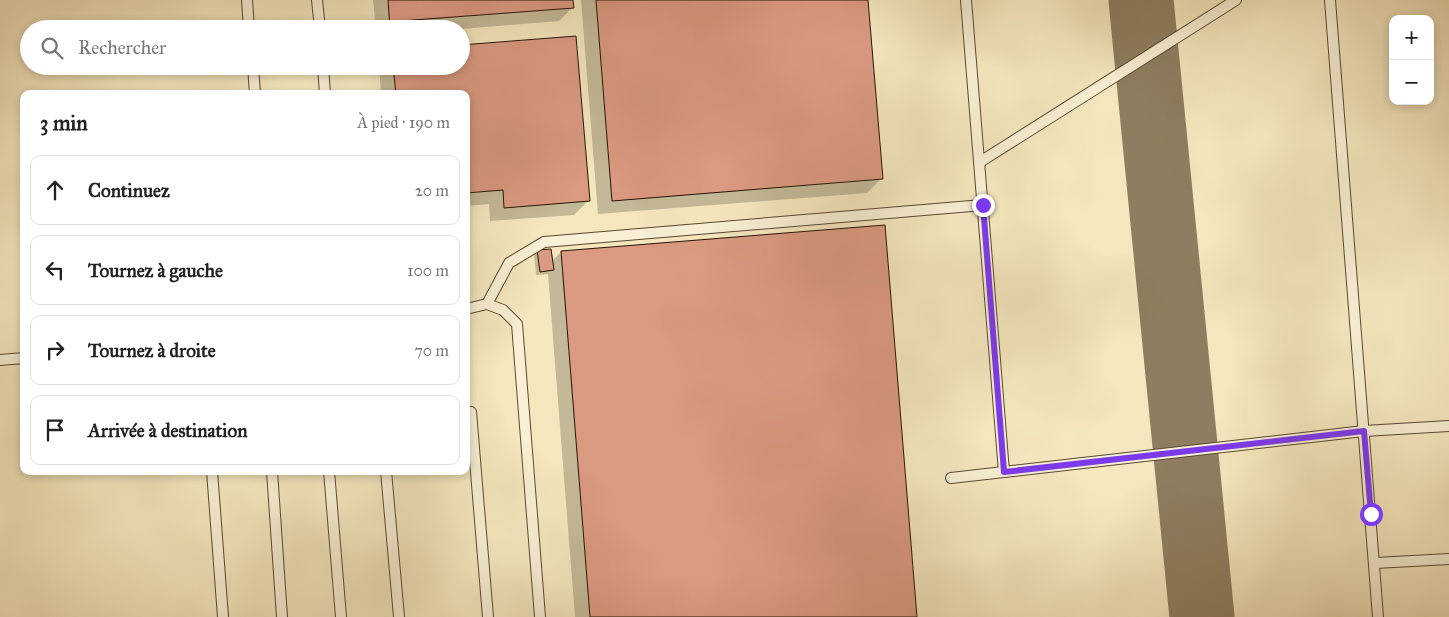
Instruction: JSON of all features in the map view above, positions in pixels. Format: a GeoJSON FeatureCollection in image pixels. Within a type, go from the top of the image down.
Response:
{"type":"FeatureCollection","features":[{"type":"Feature","properties":{"kind":"lane"},"geometry":{"type":"LineString","coordinates":[[247,0],[248,20]]}},
{"type":"Feature","properties":{"kind":"lane"},"geometry":{"type":"LineString","coordinates":[[317,0],[319,20]]}},
{"type":"Feature","properties":{"kind":"lane"},"geometry":{"type":"LineString","coordinates":[[966,0],[1004,472]]}},
{"type":"Feature","properties":{"kind":"lane"},"geometry":{"type":"LineString","coordinates":[[980,162],[1236,0]]}},
{"type":"Feature","properties":{"kind":"lane"},"geometry":{"type":"LineString","coordinates":[[1330,0],[1378,617]]}},
{"type":"Feature","properties":{"kind":"lane"},"geometry":{"type":"LineString","coordinates":[[253,75],[255,90]]}},
{"type":"Feature","properties":{"kind":"lane"},"geometry":{"type":"LineString","coordinates":[[324,75],[325,90]]}},
{"type":"Feature","properties":{"kind":"lane"},"geometry":{"type":"LineString","coordinates":[[487,304],[510,263],[544,242],[983,205]]}},
{"type":"Feature","properties":{"kind":"lane"},"geometry":{"type":"LineString","coordinates":[[470,308],[487,304],[503,310],[517,324],[540,617]]}},
{"type":"Feature","properties":{"kind":"lane"},"geometry":{"type":"LineString","coordinates":[[0,360],[20,358]]}},
{"type":"Feature","properties":{"kind":"lane"},"geometry":{"type":"LineString","coordinates":[[470,412],[488,617]]}},
{"type":"Feature","properties":{"kind":"lane"},"geometry":{"type":"LineString","coordinates":[[951,478],[1364,431],[1449,426]]}},
{"type":"Feature","properties":{"kind":"lane"},"geometry":{"type":"LineString","coordinates":[[212,475],[223,617]]}},
{"type":"Feature","properties":{"kind":"lane"},"geometry":{"type":"LineString","coordinates":[[272,475],[282,617]]}},
{"type":"Feature","properties":{"kind":"lane"},"geometry":{"type":"LineString","coordinates":[[329,475],[341,617]]}},
{"type":"Feature","properties":{"kind":"lane"},"geometry":{"type":"LineString","coordinates":[[386,475],[399,617]]}},
{"type":"Feature","properties":{"kind":"lane"},"geometry":{"type":"LineString","coordinates":[[1375,563],[1449,559]]}},
{"type":"Feature","properties":{"kind":"building"},"geometry":{"type":"Polygon","coordinates":[[[388,0],[573,0],[574,8],[413,20],[389,20],[388,0]]]}},
{"type":"Feature","properties":{"kind":"building"},"geometry":{"type":"Polygon","coordinates":[[[596,0],[868,0],[883,179],[612,201],[596,0]]]}},
{"type":"Feature","properties":{"kind":"building"},"geometry":{"type":"Polygon","coordinates":[[[576,36],[590,201],[504,208],[503,190],[470,193],[470,90],[396,90],[394,75],[470,75],[470,44],[576,36]]]}},
{"type":"Feature","properties":{"kind":"building"},"geometry":{"type":"Polygon","coordinates":[[[885,225],[917,617],[590,617],[561,251],[885,225]]]}},
{"type":"Feature","properties":{"kind":"building"},"geometry":{"type":"Polygon","coordinates":[[[551,249],[554,270],[540,272],[537,250],[551,249]]]}},
{"type":"Feature","properties":{"kind":"taxiway"},"geometry":{"type":"LineString","coordinates":[[1141,0],[1202,617]]}},
{"type":"Feature","properties":{"kind":"route"},"geometry":{"type":"LineString","coordinates":[[983,205],[1004,472],[1364,431],[1371,514]]}}]}
